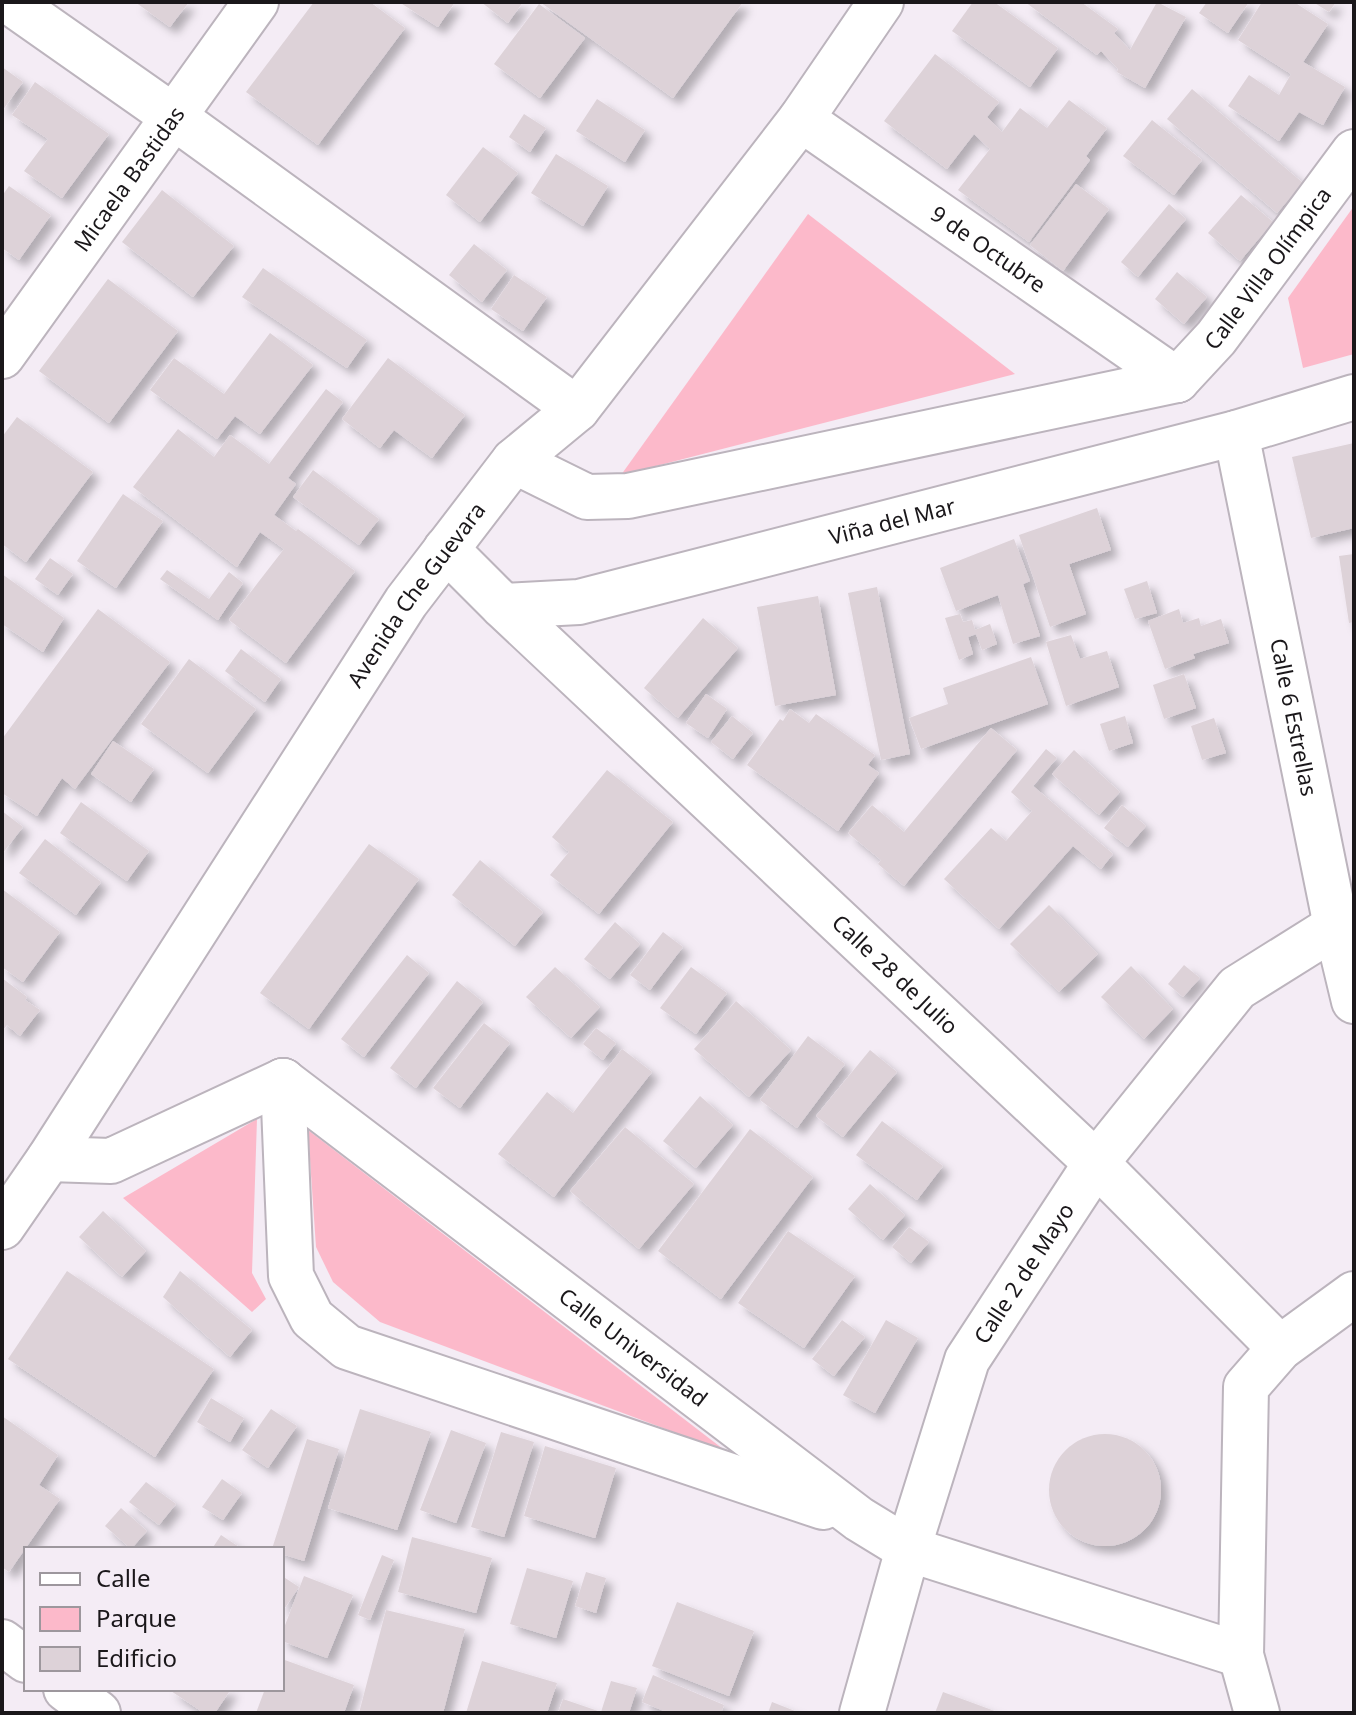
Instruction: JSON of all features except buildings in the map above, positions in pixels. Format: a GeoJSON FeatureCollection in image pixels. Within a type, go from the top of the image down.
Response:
{"type":"FeatureCollection","features":[{"type":"Feature","properties":{"kind":"street"},"geometry":{"type":"LineString","coordinates":[[10,2],[577,409]]}},
{"type":"Feature","properties":{"kind":"street","name":"Micaela Bastidas"},"geometry":{"type":"LineString","coordinates":[[2,356],[256,2]]}},
{"type":"Feature","properties":{"kind":"street","name":"Avenida Che Guevara"},"geometry":{"type":"LineString","coordinates":[[2,1227],[49,1159],[406,602],[514,461],[577,409],[801,119],[881,2]]}},
{"type":"Feature","properties":{"kind":"street","name":"9 de Octubre"},"geometry":{"type":"LineString","coordinates":[[801,119],[1177,380]]}},
{"type":"Feature","properties":{"kind":"street","name":"Calle Villa Olímpica"},"geometry":{"type":"LineString","coordinates":[[1177,380],[1216,338],[1354,152]]}},
{"type":"Feature","properties":{"kind":"street"},"geometry":{"type":"LineString","coordinates":[[514,461],[587,497],[628,496],[1177,380]]}},
{"type":"Feature","properties":{"kind":"street","name":"Viña del Mar"},"geometry":{"type":"LineString","coordinates":[[503,606],[579,602],[1236,433],[1354,397]]}},
{"type":"Feature","properties":{"kind":"street","name":"Calle 6 Estrellas"},"geometry":{"type":"LineString","coordinates":[[1236,433],[1354,1001]]}},
{"type":"Feature","properties":{"kind":"street"},"geometry":{"type":"LineString","coordinates":[[446,549],[503,606]]}},
{"type":"Feature","properties":{"kind":"street","name":"Calle 28 de Julio"},"geometry":{"type":"LineString","coordinates":[[503,606],[1096,1163],[1280,1348]]}},
{"type":"Feature","properties":{"kind":"street","name":"Calle 2 de Mayo"},"geometry":{"type":"LineString","coordinates":[[862,1713],[908,1549],[967,1360],[1096,1163],[1237,988],[1336,926]]}},
{"type":"Feature","properties":{"kind":"street"},"geometry":{"type":"LineString","coordinates":[[49,1159],[111,1161],[283,1081],[291,1276],[312,1318],[347,1347],[859,1519]]}},
{"type":"Feature","properties":{"kind":"street","name":"Calle Universidad"},"geometry":{"type":"LineString","coordinates":[[283,1081],[859,1519],[908,1549],[1241,1655]]}},
{"type":"Feature","properties":{"kind":"street"},"geometry":{"type":"LineString","coordinates":[[1257,1713],[1241,1655],[1246,1387],[1280,1348],[1354,1294]]}},
{"type":"Feature","properties":{"kind":"street"},"geometry":{"type":"LineString","coordinates":[[2,1642],[24,1658]]}},
{"type":"Feature","properties":{"kind":"street"},"geometry":{"type":"LineString","coordinates":[[69,1691],[98,1713]]}},
{"type":"Feature","properties":{"kind":"green space"},"geometry":{"type":"Polygon","coordinates":[[[1354,206],[1354,354],[1303,368],[1288,298],[1354,206]]]}},
{"type":"Feature","properties":{"kind":"green space"},"geometry":{"type":"Polygon","coordinates":[[[808,214],[1015,374],[621,475],[808,214]]]}},
{"type":"Feature","properties":{"kind":"green space"},"geometry":{"type":"Polygon","coordinates":[[[257,1119],[252,1273],[266,1299],[252,1312],[123,1198],[257,1119]]]}},
{"type":"Feature","properties":{"kind":"green space"},"geometry":{"type":"Polygon","coordinates":[[[308,1130],[727,1452],[380,1322],[333,1282],[316,1247],[308,1130]]]}}]}
